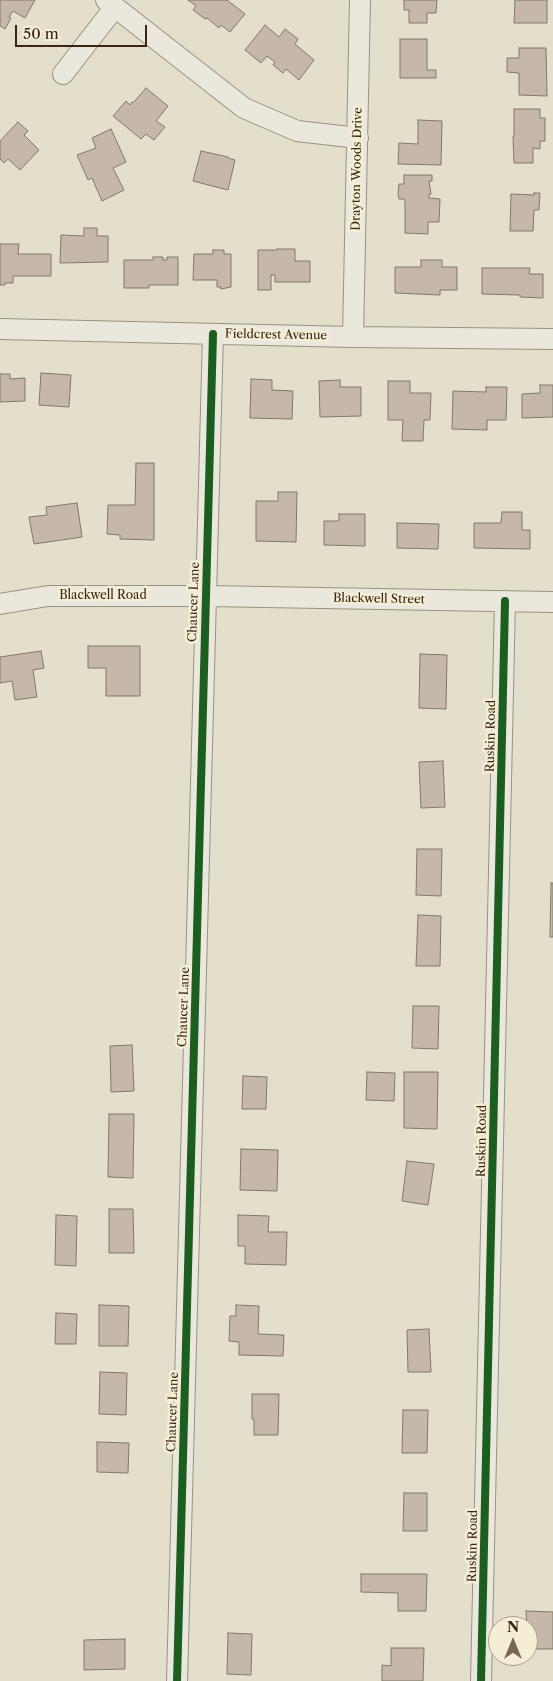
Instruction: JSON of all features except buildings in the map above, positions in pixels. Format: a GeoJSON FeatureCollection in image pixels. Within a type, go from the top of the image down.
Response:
{"type":"FeatureCollection","features":[{"type":"Feature","properties":{"kind":"street","name":"Drayton Woods Drive"},"geometry":{"type":"LineString","coordinates":[[353,337],[360,0]]}},
{"type":"Feature","properties":{"kind":"street"},"geometry":{"type":"LineString","coordinates":[[63,74],[111,4],[244,108],[297,131],[358,138]]}},
{"type":"Feature","properties":{"kind":"street","name":"Fieldcrest Avenue"},"geometry":{"type":"LineString","coordinates":[[0,329],[353,337],[553,339]]}},
{"type":"Feature","properties":{"kind":"street","name":"Chaucer Lane"},"geometry":{"type":"LineString","coordinates":[[177,1681],[213,334]]}},
{"type":"Feature","properties":{"kind":"street","name":"Blackwell Road"},"geometry":{"type":"LineString","coordinates":[[0,604],[48,596],[206,596]]}},
{"type":"Feature","properties":{"kind":"street","name":"Blackwell Street"},"geometry":{"type":"LineString","coordinates":[[206,596],[553,602]]}},
{"type":"Feature","properties":{"kind":"street","name":"Ruskin Road"},"geometry":{"type":"LineString","coordinates":[[481,1681],[505,601]]}},
{"type":"Feature","properties":{"kind":"cycle path"},"geometry":{"type":"LineString","coordinates":[[177,1681],[213,334]]}},
{"type":"Feature","properties":{"kind":"cycle path"},"geometry":{"type":"LineString","coordinates":[[481,1681],[505,601]]}}]}
